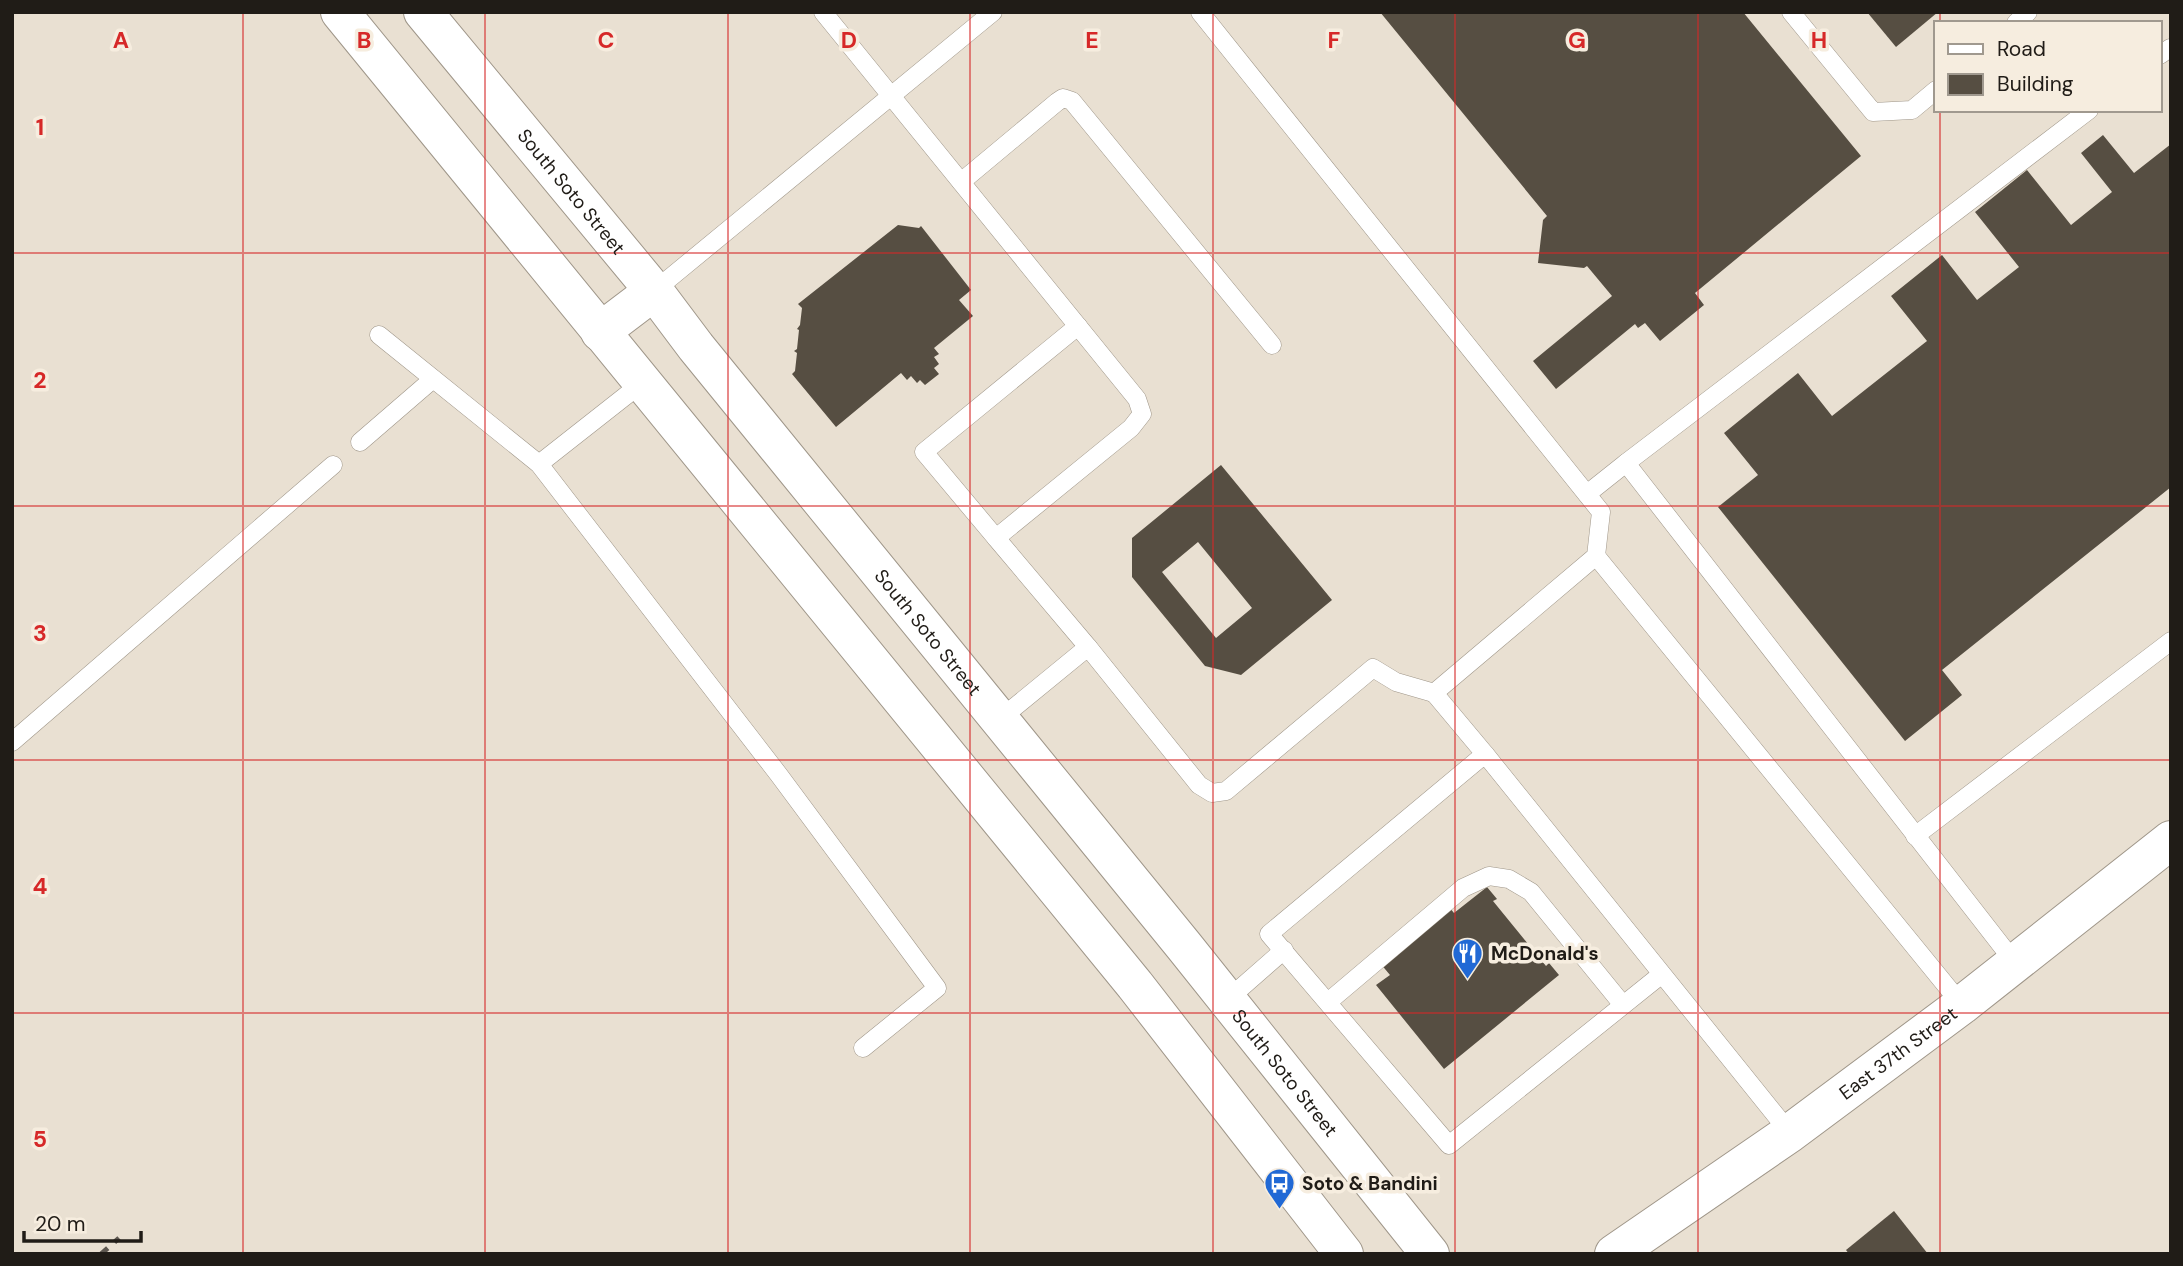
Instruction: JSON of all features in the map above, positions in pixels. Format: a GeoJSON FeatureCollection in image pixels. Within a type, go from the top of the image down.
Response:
{"type":"FeatureCollection","features":[{"type":"Feature","properties":{"kind":"main road"},"geometry":{"type":"LineString","coordinates":[[340,12],[1178,1038],[1344,1254]]}},
{"type":"Feature","properties":{"kind":"main road","name":"South Soto Street"},"geometry":{"type":"LineString","coordinates":[[423,12],[654,291],[695,347],[1000,719],[1430,1254]]}},
{"type":"Feature","properties":{"kind":"main road"},"geometry":{"type":"LineString","coordinates":[[600,332],[654,291]]}},
{"type":"Feature","properties":{"kind":"main road","name":"East 37th Street"},"geometry":{"type":"LineString","coordinates":[[1614,1254],[1790,1133],[1962,1005],[2171,840]]}},
{"type":"Feature","properties":{"kind":"lane"},"geometry":{"type":"LineString","coordinates":[[823,12],[1137,399],[1142,414],[1131,428],[996,538]]}},
{"type":"Feature","properties":{"kind":"lane"},"geometry":{"type":"LineString","coordinates":[[654,291],[993,12]]}},
{"type":"Feature","properties":{"kind":"lane"},"geometry":{"type":"LineString","coordinates":[[1200,12],[1601,513],[1596,556],[1434,693]]}},
{"type":"Feature","properties":{"kind":"lane"},"geometry":{"type":"LineString","coordinates":[[1791,12],[1872,112],[1912,110],[1934,92]]}},
{"type":"Feature","properties":{"kind":"lane"},"geometry":{"type":"LineString","coordinates":[[961,182],[1057,102],[1063,98],[1072,101],[1272,345]]}},
{"type":"Feature","properties":{"kind":"lane"},"geometry":{"type":"LineString","coordinates":[[1587,494],[2086,112]]}},
{"type":"Feature","properties":{"kind":"lane"},"geometry":{"type":"LineString","coordinates":[[1078,326],[924,452],[1088,647],[1199,785],[1212,793],[1226,791],[1373,668],[1396,682],[1434,693],[1790,1133]]}},
{"type":"Feature","properties":{"kind":"lane"},"geometry":{"type":"LineString","coordinates":[[380,335],[539,464],[770,764],[937,988],[863,1048]]}},
{"type":"Feature","properties":{"kind":"lane"},"geometry":{"type":"LineString","coordinates":[[360,442],[433,379]]}},
{"type":"Feature","properties":{"kind":"lane"},"geometry":{"type":"LineString","coordinates":[[539,464],[642,383]]}},
{"type":"Feature","properties":{"kind":"lane"},"geometry":{"type":"LineString","coordinates":[[1626,463],[1914,836],[2015,962]]}},
{"type":"Feature","properties":{"kind":"lane"},"geometry":{"type":"LineString","coordinates":[[12,742],[333,465]]}},
{"type":"Feature","properties":{"kind":"lane"},"geometry":{"type":"LineString","coordinates":[[1596,556],[1962,1005]]}},
{"type":"Feature","properties":{"kind":"lane"},"geometry":{"type":"LineString","coordinates":[[1914,836],[2171,640]]}},
{"type":"Feature","properties":{"kind":"lane"},"geometry":{"type":"LineString","coordinates":[[1000,719],[1088,647]]}},
{"type":"Feature","properties":{"kind":"lane"},"geometry":{"type":"LineString","coordinates":[[1485,754],[1269,934],[1449,1145],[1662,974]]}},
{"type":"Feature","properties":{"kind":"lane"},"geometry":{"type":"LineString","coordinates":[[1328,1002],[1463,888],[1489,876],[1509,879],[1531,892],[1623,1005]]}},
{"type":"Feature","properties":{"kind":"lane"},"geometry":{"type":"LineString","coordinates":[[1227,1000],[1284,950]]}},
{"type":"Feature","properties":{"kind":"building"},"geometry":{"type":"Polygon","coordinates":[[[1380,12],[1743,12],[1861,156],[1695,293],[1704,305],[1660,341],[1645,323],[1638,328],[1635,324],[1556,389],[1533,361],[1612,296],[1587,266],[1584,268],[1538,263],[1543,220],[1547,216],[1380,12]]]}},
{"type":"Feature","properties":{"kind":"building"},"geometry":{"type":"Polygon","coordinates":[[[1867,12],[1938,12],[1896,47],[1867,12]]]}},
{"type":"Feature","properties":{"kind":"building"},"geometry":{"type":"Polygon","coordinates":[[[2103,135],[2134,173],[2171,144],[2171,487],[1942,670],[1962,695],[1905,741],[1718,507],[1758,475],[1724,433],[1798,373],[1832,416],[1927,341],[1891,296],[1942,255],[1977,300],[2019,267],[1975,212],[2027,170],[2071,225],[2112,192],[2081,153],[2103,135]]]}},
{"type":"Feature","properties":{"kind":"building"},"geometry":{"type":"Polygon","coordinates":[[[898,225],[921,226],[971,290],[959,300],[973,316],[934,348],[939,354],[934,357],[939,364],[934,368],[939,374],[925,385],[920,380],[917,383],[911,376],[907,380],[901,373],[836,427],[792,374],[795,371],[797,353],[794,351],[797,349],[797,329],[802,308],[798,304],[898,225]]]}},
{"type":"Feature","properties":{"kind":"building"},"geometry":{"type":"Polygon","coordinates":[[[1221,465],[1332,600],[1241,675],[1205,666],[1132,577],[1132,538],[1221,465]],[[1198,542],[1162,572],[1216,638],[1252,608],[1198,542]]]}},
{"type":"Feature","properties":{"kind":"building","name":"McDonald's"},"geometry":{"type":"Polygon","coordinates":[[[1487,887],[1497,899],[1493,901],[1546,966],[1549,963],[1559,975],[1444,1069],[1376,985],[1390,975],[1380,963],[1449,907],[1454,913],[1487,887]]]}},
{"type":"Feature","properties":{"kind":"building"},"geometry":{"type":"Polygon","coordinates":[[[1894,1211],[1928,1254],[1849,1254],[1846,1250],[1894,1211]]]}},
{"type":"Feature","properties":{"kind":"railway"},"geometry":{"type":"LineString","coordinates":[[101,1254],[119,1238]]}},
{"type":"Feature","properties":{"kind":"place","name":"McDonald's"},"geometry":{"type":"Point","coordinates":[1468,980]}},
{"type":"Feature","properties":{"kind":"place","name":"Soto & Bandini"},"geometry":{"type":"Point","coordinates":[1279,1210]}}]}
